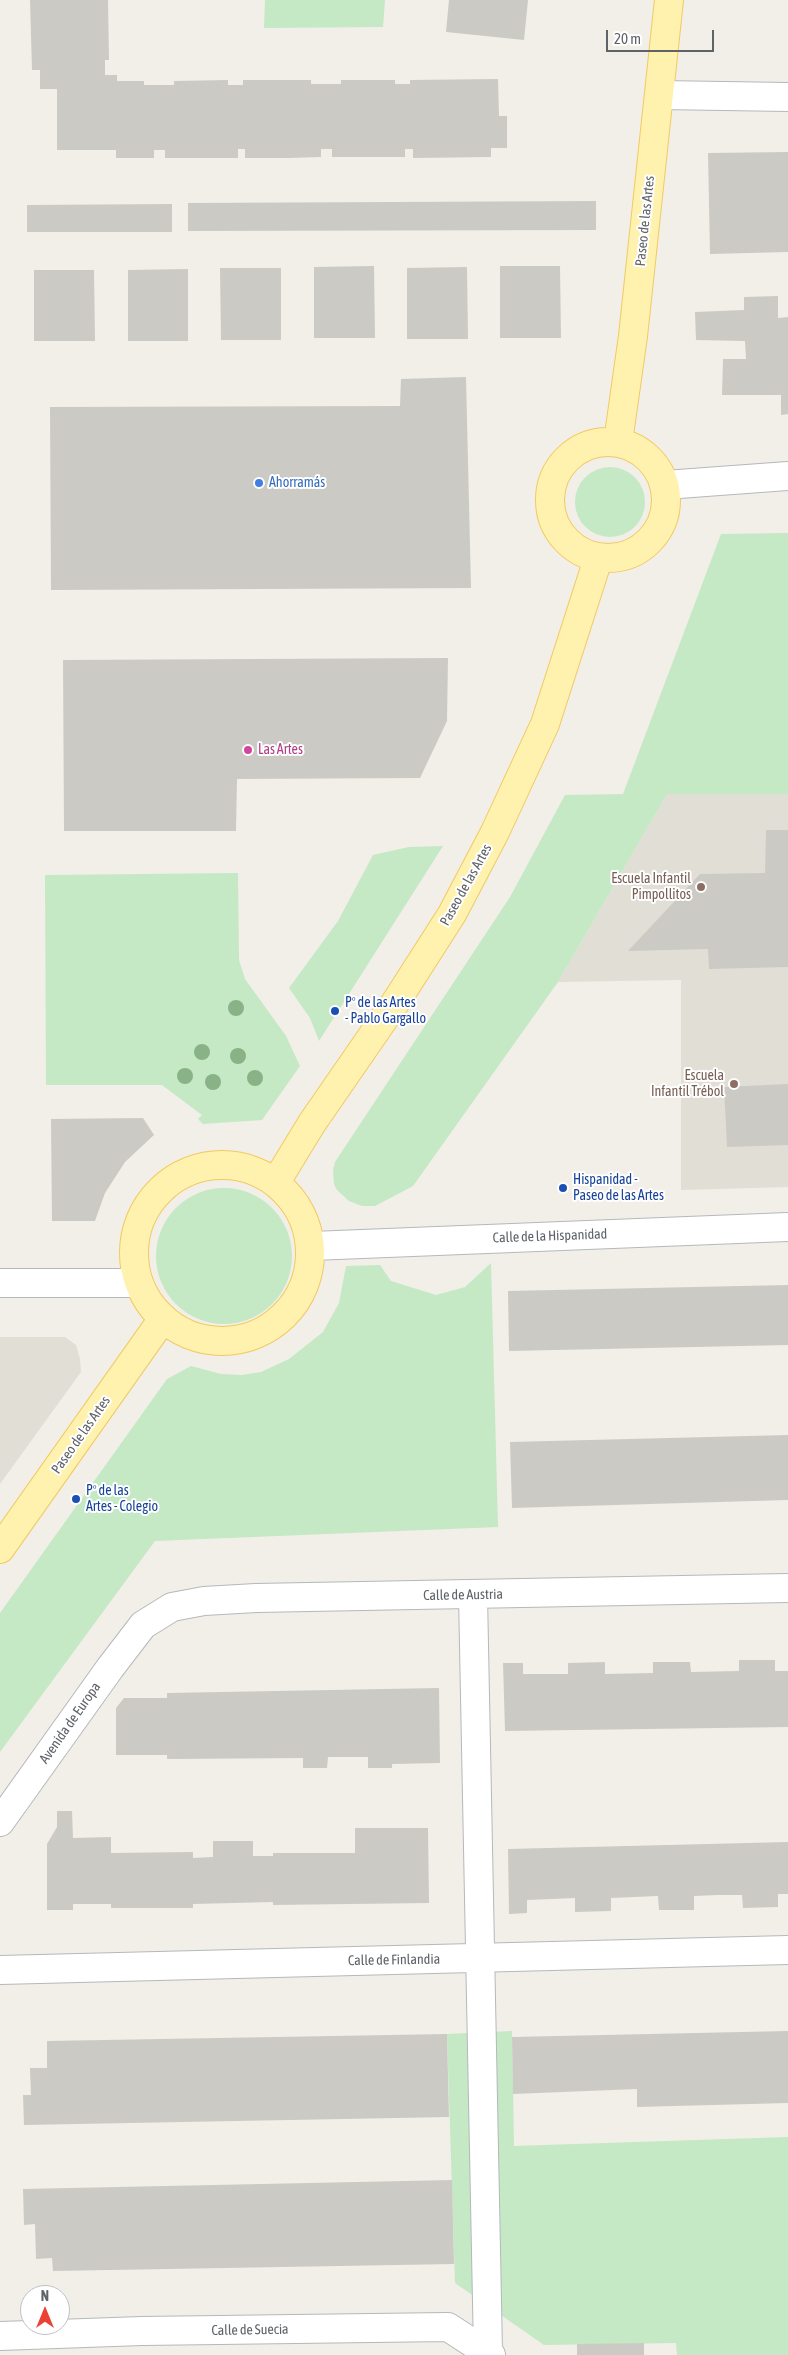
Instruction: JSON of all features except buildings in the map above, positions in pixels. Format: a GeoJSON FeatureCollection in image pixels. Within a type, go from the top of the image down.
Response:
{"type":"FeatureCollection","features":[{"type":"Feature","properties":{"kind":"main road","name":"Paseo de las Artes"},"geometry":{"type":"LineString","coordinates":[[618,442],[633,336],[669,0]]}},
{"type":"Feature","properties":{"kind":"main road"},"geometry":{"type":"LineString","coordinates":[[618,442],[649,457],[665,485],[666,514],[653,538],[631,555],[598,559],[573,548],[554,525],[549,493],[558,468],[584,446],[618,442]]}},
{"type":"Feature","properties":{"kind":"main road","name":"Paseo de las Artes"},"geometry":{"type":"LineString","coordinates":[[276,1182],[312,1123],[397,1000],[452,914],[495,832],[545,724],[598,559]]}},
{"type":"Feature","properties":{"kind":"main road"},"geometry":{"type":"LineString","coordinates":[[212,1164],[246,1168],[276,1182],[302,1212],[312,1246],[309,1275],[297,1302],[274,1326],[239,1341],[194,1339],[162,1320],[137,1283],[133,1242],[148,1203],[177,1176],[212,1164]]}},
{"type":"Feature","properties":{"kind":"main road","name":"Paseo de las Artes"},"geometry":{"type":"LineString","coordinates":[[0,1549],[162,1320]]}},
{"type":"Feature","properties":{"kind":"street"},"geometry":{"type":"LineString","coordinates":[[660,95],[788,97]]}},
{"type":"Feature","properties":{"kind":"street"},"geometry":{"type":"LineString","coordinates":[[665,485],[788,476]]}},
{"type":"Feature","properties":{"kind":"street","name":"Calle de la Hispanidad"},"geometry":{"type":"LineString","coordinates":[[312,1246],[788,1226]]}},
{"type":"Feature","properties":{"kind":"street"},"geometry":{"type":"LineString","coordinates":[[0,1283],[137,1283]]}},
{"type":"Feature","properties":{"kind":"street","name":"Calle de Austria"},"geometry":{"type":"LineString","coordinates":[[143,1625],[172,1606],[204,1600],[266,1597],[473,1595],[788,1588]]}},
{"type":"Feature","properties":{"kind":"street"},"geometry":{"type":"LineString","coordinates":[[473,1595],[489,2353]]}},
{"type":"Feature","properties":{"kind":"street","name":"Avenida de Europa"},"geometry":{"type":"LineString","coordinates":[[0,1822],[143,1625]]}},
{"type":"Feature","properties":{"kind":"street","name":"Calle de Finlandia"},"geometry":{"type":"LineString","coordinates":[[0,1970],[788,1950]]}},
{"type":"Feature","properties":{"kind":"street","name":"Calle de Suecia"},"geometry":{"type":"LineString","coordinates":[[0,2336],[151,2331],[448,2326],[489,2353]]}},
{"type":"Feature","properties":{"kind":"shaded area"},"geometry":{"type":"Polygon","coordinates":[[[667,794],[788,794],[788,1187],[681,1190],[681,980],[558,982],[667,794]]]}},
{"type":"Feature","properties":{"kind":"shaded area"},"geometry":{"type":"Polygon","coordinates":[[[0,1337],[65,1337],[76,1345],[81,1372],[0,1484],[0,1337]]]}},
{"type":"Feature","properties":{"kind":"green space"},"geometry":{"type":"Polygon","coordinates":[[[265,0],[385,0],[383,27],[264,28],[265,0]]]}},
{"type":"Feature","properties":{"kind":"green space"},"geometry":{"type":"Polygon","coordinates":[[[610,467],[629,473],[639,483],[645,502],[639,521],[629,531],[610,537],[591,531],[581,521],[575,502],[581,483],[591,473],[610,467]]]}},
{"type":"Feature","properties":{"kind":"green space"},"geometry":{"type":"Polygon","coordinates":[[[788,533],[788,794],[667,794],[558,982],[413,1186],[375,1206],[362,1206],[349,1201],[337,1190],[334,1184],[333,1170],[335,1162],[510,897],[565,795],[623,794],[721,534],[788,533]]]}},
{"type":"Feature","properties":{"kind":"green space"},"geometry":{"type":"Polygon","coordinates":[[[443,846],[319,1041],[310,1018],[289,988],[338,921],[373,855],[409,847],[443,846]]]}},
{"type":"Feature","properties":{"kind":"green space"},"geometry":{"type":"Polygon","coordinates":[[[238,873],[239,960],[245,979],[286,1036],[300,1066],[262,1120],[203,1124],[198,1119],[202,1115],[162,1085],[46,1085],[45,875],[238,873]]]}},
{"type":"Feature","properties":{"kind":"green space"},"geometry":{"type":"Polygon","coordinates":[[[224,1188],[250,1193],[262,1199],[272,1208],[281,1218],[287,1230],[292,1256],[287,1282],[281,1294],[272,1304],[262,1313],[250,1319],[224,1324],[198,1319],[186,1313],[176,1304],[167,1294],[161,1282],[156,1256],[161,1230],[167,1218],[176,1208],[186,1199],[198,1193],[224,1188]]]}},
{"type":"Feature","properties":{"kind":"green space"},"geometry":{"type":"Polygon","coordinates":[[[491,1263],[498,1527],[155,1541],[0,1752],[0,1613],[167,1379],[191,1366],[221,1374],[242,1375],[261,1372],[289,1359],[323,1332],[339,1303],[346,1266],[380,1265],[391,1281],[436,1295],[465,1287],[491,1263]]]}},
{"type":"Feature","properties":{"kind":"green space"},"geometry":{"type":"Polygon","coordinates":[[[512,2031],[514,2146],[788,2137],[788,2355],[677,2355],[676,2343],[544,2345],[455,2283],[447,2034],[512,2031]]]}},
{"type":"Feature","properties":{"kind":"place","name":"Ahorramás"},"geometry":{"type":"Point","coordinates":[259,483]}},
{"type":"Feature","properties":{"kind":"place","name":"Las Artes"},"geometry":{"type":"Point","coordinates":[248,750]}},
{"type":"Feature","properties":{"kind":"place","name":"Escuela Infantil Pimpollitos"},"geometry":{"type":"Point","coordinates":[701,887]}},
{"type":"Feature","properties":{"kind":"place","name":"Pº de las Artes - Pablo Gargallo"},"geometry":{"type":"Point","coordinates":[335,1011]}},
{"type":"Feature","properties":{"kind":"place","name":"Escuela Infantil Trébol"},"geometry":{"type":"Point","coordinates":[734,1084]}},
{"type":"Feature","properties":{"kind":"place","name":"Hispanidad - Paseo de las Artes"},"geometry":{"type":"Point","coordinates":[563,1188]}},
{"type":"Feature","properties":{"kind":"place","name":"Pº de las Artes - Colegio"},"geometry":{"type":"Point","coordinates":[76,1499]}}]}
